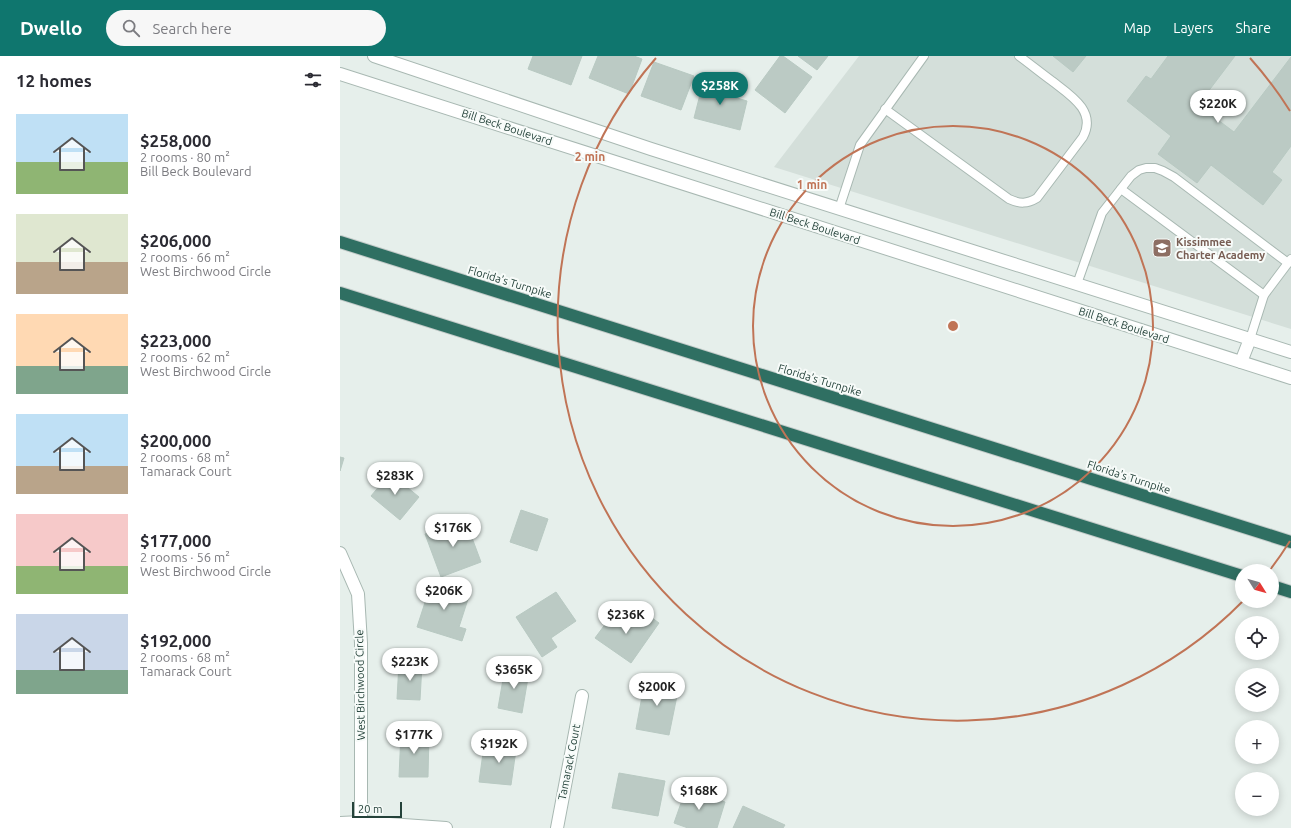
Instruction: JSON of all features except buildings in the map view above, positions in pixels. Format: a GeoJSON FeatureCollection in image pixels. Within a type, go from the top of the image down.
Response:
{"type":"FeatureCollection","features":[{"type":"Feature","properties":{"kind":"highway","name":"Florida's Turnpike"},"geometry":{"type":"LineString","coordinates":[[340,242],[1291,542]]}},
{"type":"Feature","properties":{"kind":"highway"},"geometry":{"type":"LineString","coordinates":[[340,293],[1235,574]]}},
{"type":"Feature","properties":{"kind":"highway"},"geometry":{"type":"LineString","coordinates":[[1279,588],[1291,592]]}},
{"type":"Feature","properties":{"kind":"street"},"geometry":{"type":"LineString","coordinates":[[374,56],[651,149],[1291,352]]}},
{"type":"Feature","properties":{"kind":"street","name":"Bill Beck Boulevard"},"geometry":{"type":"LineString","coordinates":[[340,74],[1291,378]]}},
{"type":"Feature","properties":{"kind":"street"},"geometry":{"type":"LineString","coordinates":[[1241,362],[1250,339]]}},
{"type":"Feature","properties":{"kind":"street","name":"West Birchwood Circle"},"geometry":{"type":"LineString","coordinates":[[340,552],[358,594],[361,643],[361,825]]}},
{"type":"Feature","properties":{"kind":"street","name":"Tamarack Court"},"geometry":{"type":"LineString","coordinates":[[557,828],[582,696]]}},
{"type":"Feature","properties":{"kind":"street"},"geometry":{"type":"LineString","coordinates":[[340,823],[446,828]]}},
{"type":"Feature","properties":{"kind":"lane"},"geometry":{"type":"LineString","coordinates":[[839,209],[860,145],[924,56]]}},
{"type":"Feature","properties":{"kind":"lane"},"geometry":{"type":"LineString","coordinates":[[885,110],[1009,199],[1016,202],[1031,202],[1037,198],[1083,137],[1088,123],[1086,115],[1076,99],[1020,56]]}},
{"type":"Feature","properties":{"kind":"lane"},"geometry":{"type":"LineString","coordinates":[[1077,284],[1102,213],[1131,176],[1139,170],[1155,168],[1174,177],[1289,261],[1264,296],[1250,339]]}},
{"type":"Feature","properties":{"kind":"lane"},"geometry":{"type":"LineString","coordinates":[[1121,189],[1264,296]]}},
{"type":"Feature","properties":{"kind":"shaded area","name":"Kissimmee Charter Academy"},"geometry":{"type":"Polygon","coordinates":[[[859,56],[1291,56],[1291,329],[774,167],[859,56]]]}},
{"type":"Feature","properties":{"kind":"place","name":"Kissimmee Charter Academy"},"geometry":{"type":"Point","coordinates":[1162,248]}}]}
